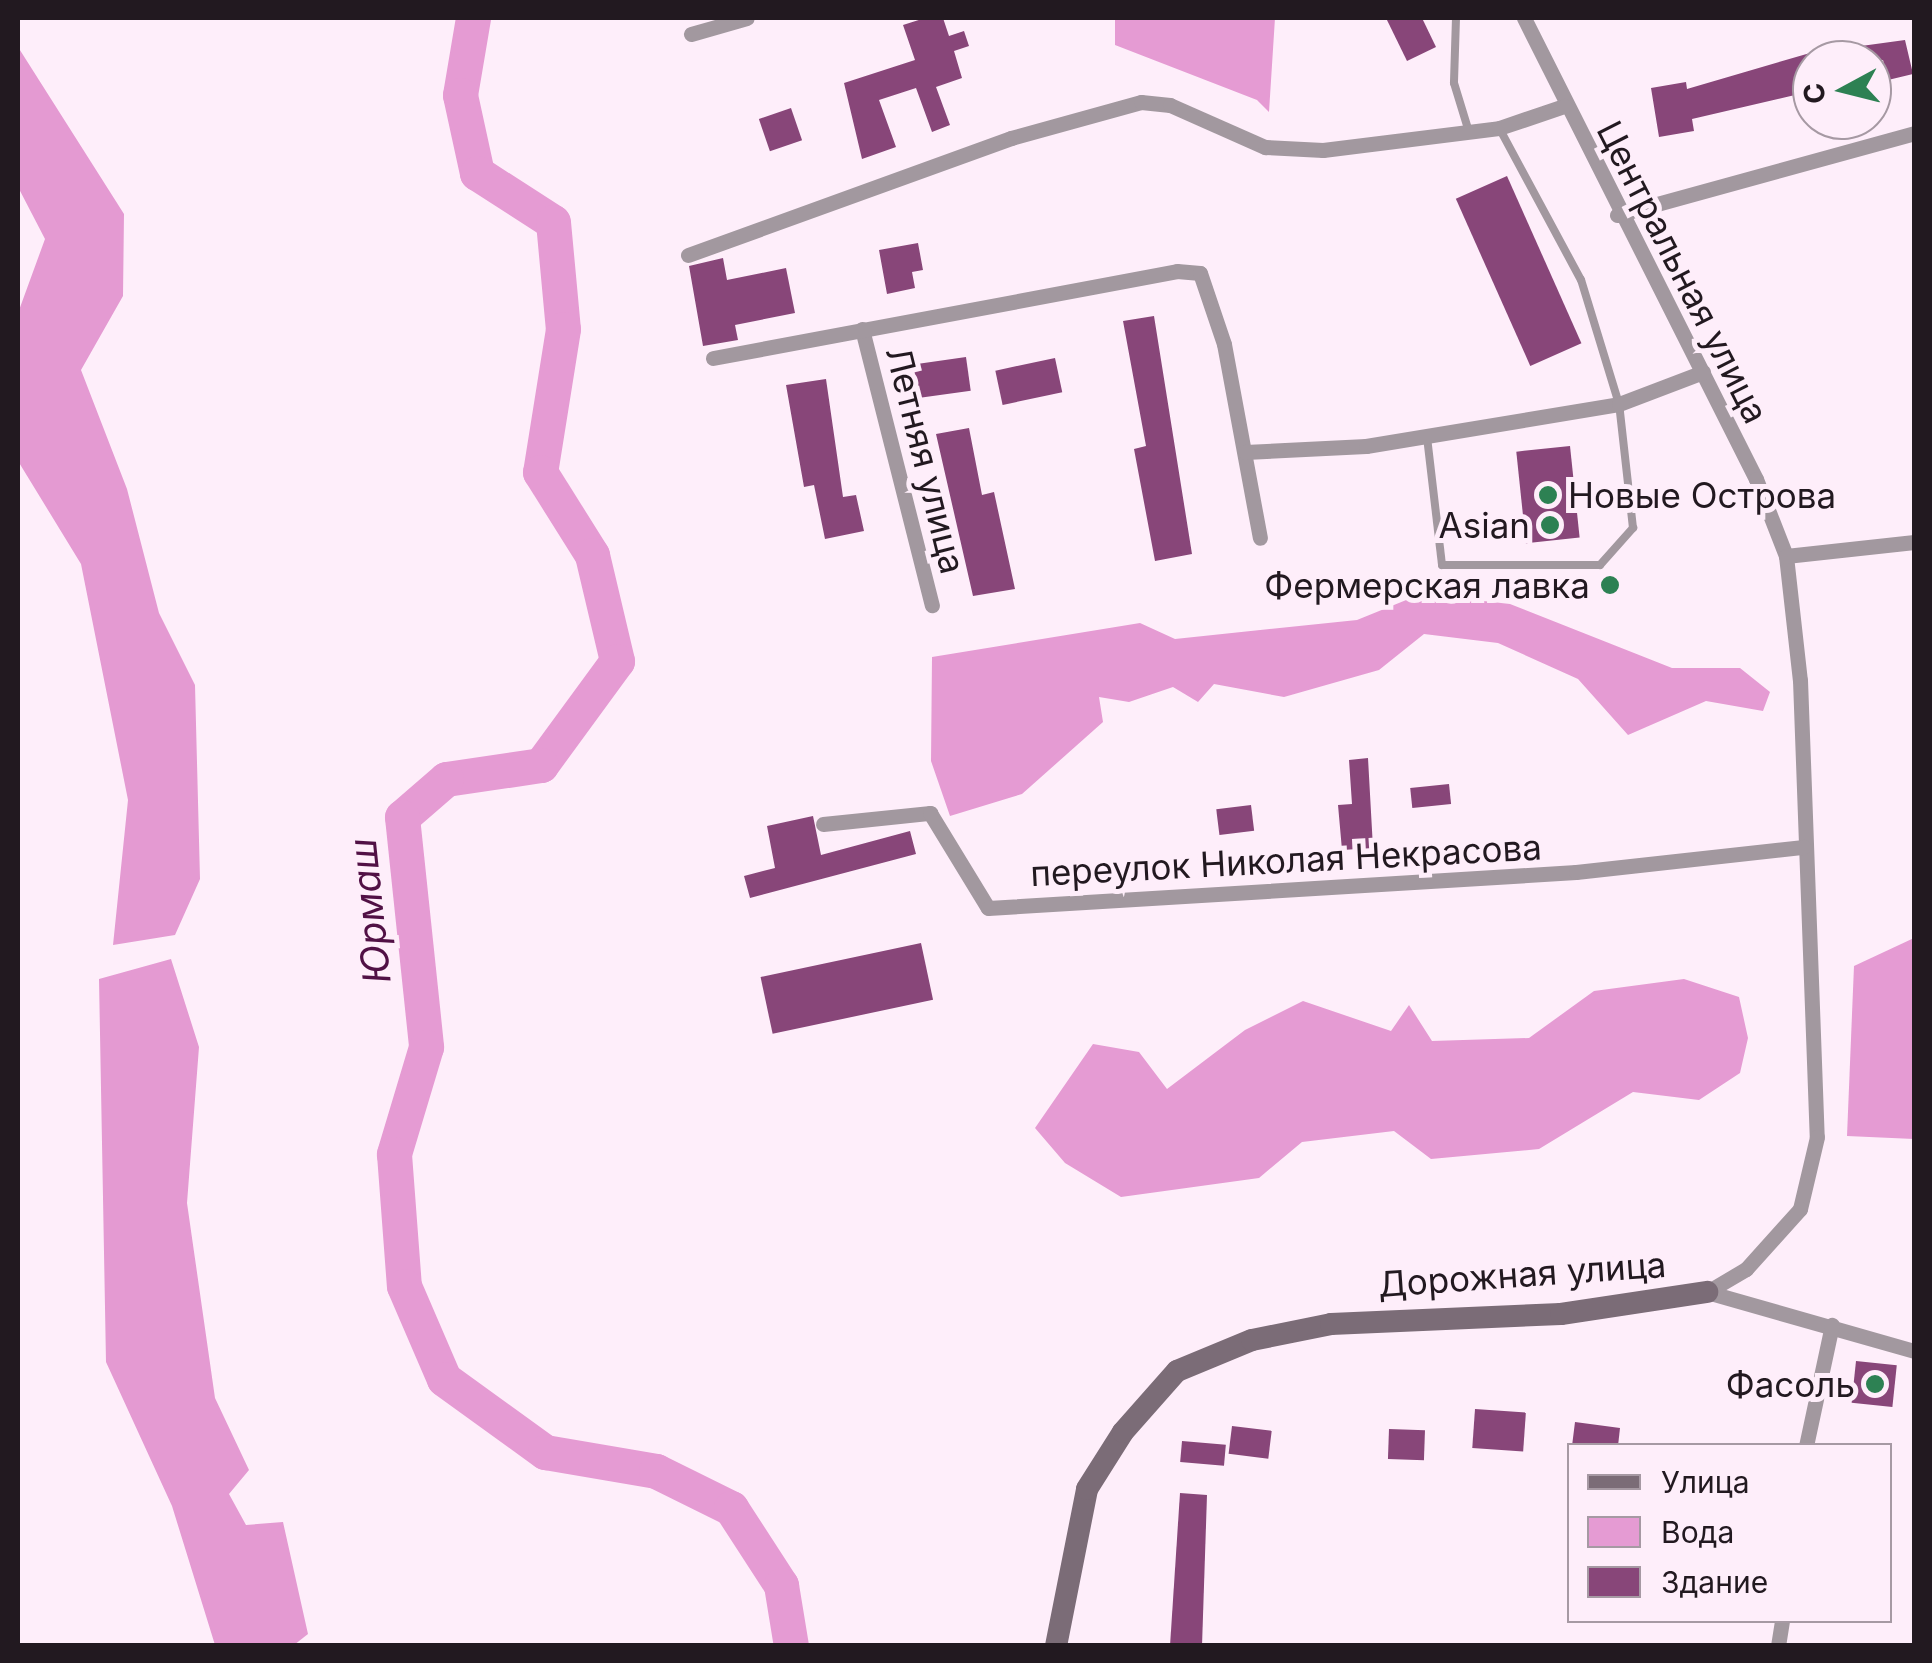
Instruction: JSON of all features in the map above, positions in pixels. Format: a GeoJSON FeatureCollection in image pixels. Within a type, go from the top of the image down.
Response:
{"type":"FeatureCollection","features":[{"type":"Feature","properties":{"kind":"street"},"geometry":{"type":"LineString","coordinates":[[690,34],[746,18]]}},
{"type":"Feature","properties":{"kind":"street","name":"Центральная улица"},"geometry":{"type":"LineString","coordinates":[[1524,18],[1617,214],[1703,372],[1786,556]]}},
{"type":"Feature","properties":{"kind":"street"},"geometry":{"type":"LineString","coordinates":[[688,254],[975,150],[1141,102],[1170,105],[1265,146],[1323,150],[1500,128],[1564,106]]}},
{"type":"Feature","properties":{"kind":"street"},"geometry":{"type":"LineString","coordinates":[[1617,214],[1914,133]]}},
{"type":"Feature","properties":{"kind":"street"},"geometry":{"type":"LineString","coordinates":[[712,358],[1177,270],[1200,273],[1244,452],[1260,538]]}},
{"type":"Feature","properties":{"kind":"street","name":"Летняя улица"},"geometry":{"type":"LineString","coordinates":[[862,329],[932,605]]}},
{"type":"Feature","properties":{"kind":"street"},"geometry":{"type":"LineString","coordinates":[[1244,452],[1426,437],[1618,404],[1703,372]]}},
{"type":"Feature","properties":{"kind":"street"},"geometry":{"type":"LineString","coordinates":[[1786,556],[1914,542]]}},
{"type":"Feature","properties":{"kind":"street","name":"Дорожная улица"},"geometry":{"type":"LineString","coordinates":[[1056,1646],[1087,1489],[1123,1432],[1177,1371],[1252,1340],[1331,1324],[1561,1314],[1707,1292],[1746,1269],[1800,1209],[1817,1137],[1800,680],[1786,556]]}},
{"type":"Feature","properties":{"kind":"street","name":"переулок Николая Некрасова"},"geometry":{"type":"LineString","coordinates":[[823,824],[930,813],[988,908],[1576,872],[1804,847]]}},
{"type":"Feature","properties":{"kind":"street"},"geometry":{"type":"LineString","coordinates":[[1707,1292],[1914,1351]]}},
{"type":"Feature","properties":{"kind":"street"},"geometry":{"type":"LineString","coordinates":[[1807,1443],[1832,1325]]}},
{"type":"Feature","properties":{"kind":"lane"},"geometry":{"type":"LineString","coordinates":[[1456,18],[1454,84],[1469,132]]}},
{"type":"Feature","properties":{"kind":"lane"},"geometry":{"type":"LineString","coordinates":[[1426,437],[1442,566],[1600,565],[1634,528],[1618,404],[1582,280],[1500,128]]}},
{"type":"Feature","properties":{"kind":"shaded area"},"geometry":{"type":"Polygon","coordinates":[[[18,47],[124,214],[123,296],[81,370],[127,489],[159,613],[195,685],[200,879],[175,935],[113,945],[128,800],[81,564],[18,461],[18,313],[45,239],[18,187],[18,47]]]}},
{"type":"Feature","properties":{"kind":"shaded area"},"geometry":{"type":"Polygon","coordinates":[[[171,959],[199,1047],[187,1203],[215,1398],[249,1470],[229,1494],[246,1525],[283,1522],[308,1634],[294,1645],[215,1645],[172,1506],[106,1362],[99,979],[171,959]]]}},
{"type":"Feature","properties":{"kind":"water"},"geometry":{"type":"Polygon","coordinates":[[[1115,18],[1275,18],[1269,112],[1257,100],[1115,45],[1115,18]]]}},
{"type":"Feature","properties":{"kind":"water"},"geometry":{"type":"Polygon","coordinates":[[[1421,594],[1510,604],[1672,668],[1740,668],[1770,692],[1763,711],[1706,701],[1628,735],[1578,679],[1498,643],[1424,634],[1379,670],[1284,697],[1214,684],[1198,702],[1173,687],[1129,702],[1099,697],[1103,722],[1022,794],[950,816],[931,761],[932,657],[1140,623],[1175,639],[1357,620],[1421,594]]]}},
{"type":"Feature","properties":{"kind":"water"},"geometry":{"type":"Polygon","coordinates":[[[1914,938],[1914,1139],[1847,1136],[1854,966],[1914,938]]]}},
{"type":"Feature","properties":{"kind":"water"},"geometry":{"type":"Polygon","coordinates":[[[1684,979],[1739,997],[1748,1038],[1740,1073],[1699,1100],[1633,1092],[1539,1149],[1431,1159],[1394,1131],[1302,1142],[1259,1178],[1121,1197],[1065,1163],[1035,1128],[1093,1044],[1139,1052],[1167,1089],[1245,1030],[1303,1001],[1391,1031],[1409,1005],[1432,1041],[1529,1038],[1594,991],[1684,979]]]}},
{"type":"Feature","properties":{"kind":"building"},"geometry":{"type":"Polygon","coordinates":[[[925,18],[943,18],[949,36],[964,31],[969,46],[954,51],[962,78],[936,87],[950,125],[932,132],[916,88],[879,100],[896,147],[862,159],[844,83],[915,60],[903,25],[925,18]]]}},
{"type":"Feature","properties":{"kind":"building"},"geometry":{"type":"Polygon","coordinates":[[[1386,18],[1422,18],[1436,47],[1407,61],[1386,18]]]}},
{"type":"Feature","properties":{"kind":"building"},"geometry":{"type":"Polygon","coordinates":[[[1905,40],[1913,74],[1892,79],[1892,42],[1905,40]]]}},
{"type":"Feature","properties":{"kind":"building"},"geometry":{"type":"Polygon","coordinates":[[[1792,58],[1792,96],[1692,119],[1694,131],[1659,137],[1651,88],[1686,82],[1687,89],[1792,58]]]}},
{"type":"Feature","properties":{"kind":"building"},"geometry":{"type":"Polygon","coordinates":[[[791,108],[802,140],[770,151],[759,119],[791,108]]]}},
{"type":"Feature","properties":{"kind":"building"},"geometry":{"type":"Polygon","coordinates":[[[1507,176],[1581,343],[1530,366],[1456,199],[1507,176]]]}},
{"type":"Feature","properties":{"kind":"building"},"geometry":{"type":"Polygon","coordinates":[[[918,243],[923,270],[912,272],[915,288],[887,294],[879,250],[918,243]]]}},
{"type":"Feature","properties":{"kind":"building"},"geometry":{"type":"Polygon","coordinates":[[[723,258],[727,280],[786,268],[795,313],[735,325],[738,340],[703,346],[689,266],[723,258]]]}},
{"type":"Feature","properties":{"kind":"building"},"geometry":{"type":"Polygon","coordinates":[[[1154,316],[1192,554],[1155,561],[1134,449],[1146,446],[1123,321],[1154,316]]]}},
{"type":"Feature","properties":{"kind":"building"},"geometry":{"type":"Polygon","coordinates":[[[966,357],[971,391],[918,398],[914,364],[966,357]]]}},
{"type":"Feature","properties":{"kind":"building"},"geometry":{"type":"Polygon","coordinates":[[[1055,358],[1062,392],[1003,405],[995,371],[1055,358]]]}},
{"type":"Feature","properties":{"kind":"building"},"geometry":{"type":"Polygon","coordinates":[[[826,379],[843,497],[856,495],[864,531],[825,539],[814,485],[804,487],[786,385],[826,379]]]}},
{"type":"Feature","properties":{"kind":"building"},"geometry":{"type":"Polygon","coordinates":[[[969,428],[982,495],[994,492],[1015,589],[973,596],[936,434],[969,428]]]}},
{"type":"Feature","properties":{"kind":"building","name":"Новые Острова"},"geometry":{"type":"Polygon","coordinates":[[[1570,446],[1580,537],[1526,543],[1516,452],[1570,446]]]}},
{"type":"Feature","properties":{"kind":"building"},"geometry":{"type":"Polygon","coordinates":[[[1368,758],[1373,848],[1342,850],[1338,805],[1352,804],[1349,760],[1368,758]]]}},
{"type":"Feature","properties":{"kind":"building"},"geometry":{"type":"Polygon","coordinates":[[[1449,784],[1451,804],[1412,808],[1410,788],[1449,784]]]}},
{"type":"Feature","properties":{"kind":"building"},"geometry":{"type":"Polygon","coordinates":[[[1251,805],[1254,831],[1219,835],[1216,809],[1251,805]]]}},
{"type":"Feature","properties":{"kind":"building"},"geometry":{"type":"Polygon","coordinates":[[[813,816],[821,855],[910,831],[916,854],[750,898],[744,876],[775,868],[767,826],[813,816]]]}},
{"type":"Feature","properties":{"kind":"building"},"geometry":{"type":"Polygon","coordinates":[[[921,943],[933,1000],[773,1034],[761,977],[921,943]]]}},
{"type":"Feature","properties":{"kind":"building","name":"Фасоль"},"geometry":{"type":"Polygon","coordinates":[[[1856,1361],[1897,1365],[1892,1407],[1852,1403],[1856,1361]]]}},
{"type":"Feature","properties":{"kind":"building"},"geometry":{"type":"Polygon","coordinates":[[[1475,1409],[1526,1413],[1523,1451],[1472,1448],[1475,1409]]]}},
{"type":"Feature","properties":{"kind":"building"},"geometry":{"type":"Polygon","coordinates":[[[1575,1422],[1620,1428],[1618,1443],[1572,1443],[1575,1422]]]}},
{"type":"Feature","properties":{"kind":"building"},"geometry":{"type":"Polygon","coordinates":[[[1232,1426],[1272,1431],[1268,1459],[1229,1454],[1232,1426]]]}},
{"type":"Feature","properties":{"kind":"building"},"geometry":{"type":"Polygon","coordinates":[[[1389,1429],[1425,1430],[1424,1460],[1388,1459],[1389,1429]]]}},
{"type":"Feature","properties":{"kind":"building"},"geometry":{"type":"Polygon","coordinates":[[[1182,1441],[1226,1445],[1224,1466],[1180,1462],[1182,1441]]]}},
{"type":"Feature","properties":{"kind":"building"},"geometry":{"type":"Polygon","coordinates":[[[1180,1493],[1207,1495],[1202,1646],[1170,1646],[1180,1493]]]}},
{"type":"Feature","properties":{"kind":"waterway","name":"Юрмаш"},"geometry":{"type":"LineString","coordinates":[[473,18],[460,95],[477,173],[553,222],[563,329],[540,472],[592,555],[617,661],[541,765],[446,779],[402,817],[426,1047],[394,1154],[404,1286],[444,1379],[545,1452],[656,1471],[731,1508],[781,1585],[791,1646]]}},
{"type":"Feature","properties":{"kind":"place","name":"Новые Острова"},"geometry":{"type":"Point","coordinates":[1548,495]}},
{"type":"Feature","properties":{"kind":"place","name":"Asian"},"geometry":{"type":"Point","coordinates":[1550,525]}},
{"type":"Feature","properties":{"kind":"place","name":"Фермерская лавка"},"geometry":{"type":"Point","coordinates":[1610,585]}},
{"type":"Feature","properties":{"kind":"place","name":"Фасоль"},"geometry":{"type":"Point","coordinates":[1875,1384]}}]}
